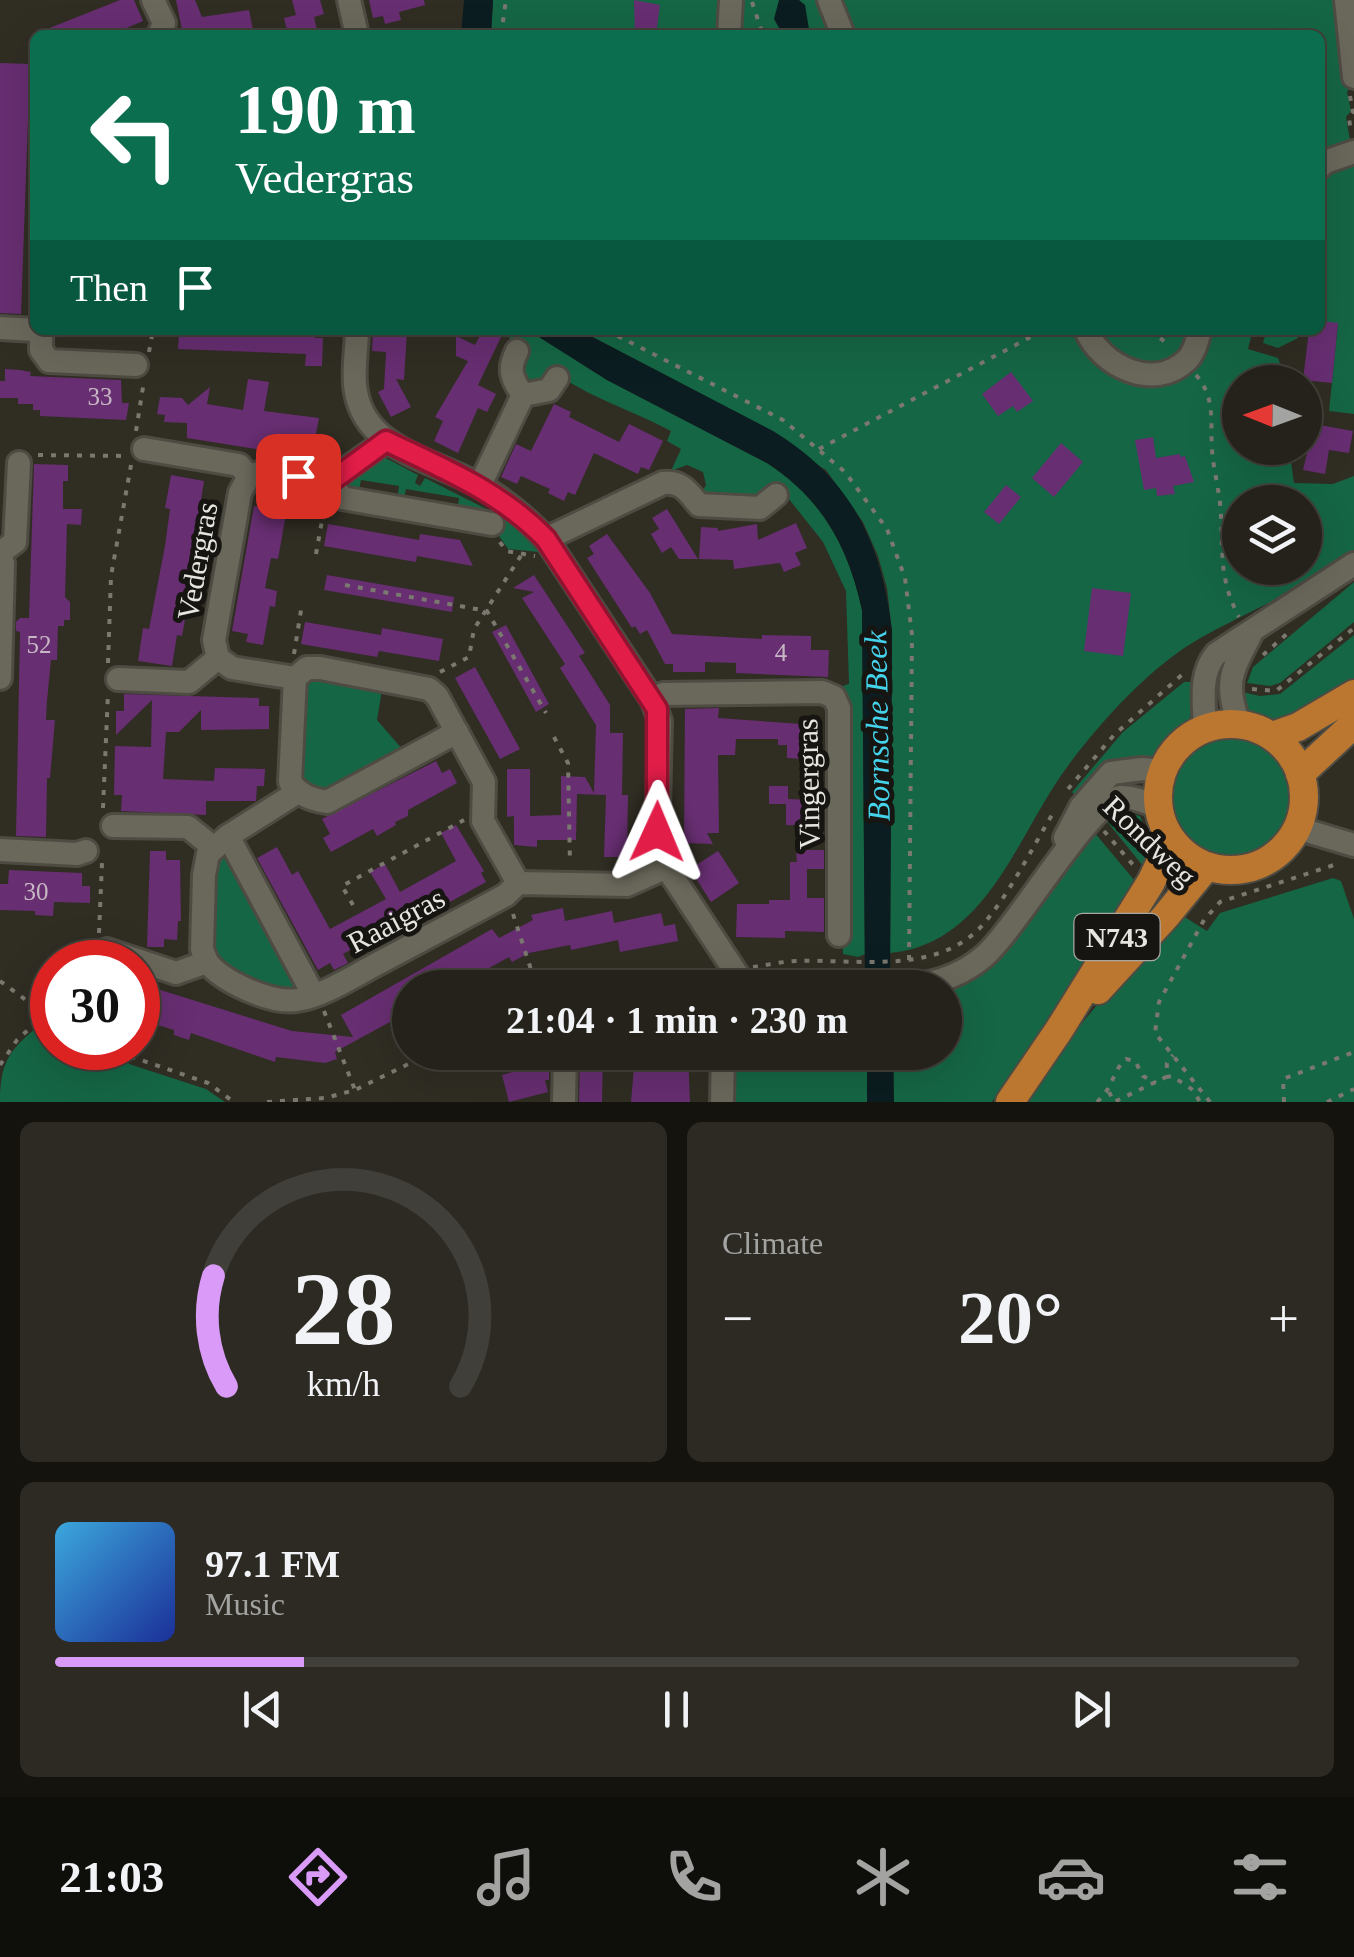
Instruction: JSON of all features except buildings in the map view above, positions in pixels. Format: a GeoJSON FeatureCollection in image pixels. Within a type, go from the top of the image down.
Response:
{"type":"FeatureCollection","features":[{"type":"Feature","properties":{"kind":"main road"},"geometry":{"type":"LineString","coordinates":[[1272,736],[1298,727],[1354,694]]}},
{"type":"Feature","properties":{"kind":"main road"},"geometry":{"type":"LineString","coordinates":[[1239,724],[1272,736],[1288,752],[1300,774],[1304,798],[1297,828],[1286,846],[1262,864],[1231,871],[1195,862],[1171,840],[1158,806],[1162,771],[1176,748],[1205,729],[1239,724]]}},
{"type":"Feature","properties":{"kind":"main road"},"geometry":{"type":"LineString","coordinates":[[1300,774],[1354,724]]}},
{"type":"Feature","properties":{"kind":"main road","name":"N743"},"geometry":{"type":"LineString","coordinates":[[1010,1102],[1151,882],[1171,840]]}},
{"type":"Feature","properties":{"kind":"main road","name":"N743"},"geometry":{"type":"LineString","coordinates":[[1059,1030],[1147,938],[1206,867]]}},
{"type":"Feature","properties":{"kind":"street"},"geometry":{"type":"LineString","coordinates":[[153,0],[164,23],[162,30]]}},
{"type":"Feature","properties":{"kind":"street"},"geometry":{"type":"LineString","coordinates":[[349,0],[355,30]]}},
{"type":"Feature","properties":{"kind":"street"},"geometry":{"type":"LineString","coordinates":[[729,30],[731,0]]}},
{"type":"Feature","properties":{"kind":"street"},"geometry":{"type":"LineString","coordinates":[[829,0],[842,30]]}},
{"type":"Feature","properties":{"kind":"street"},"geometry":{"type":"LineString","coordinates":[[1349,10],[1352,86]]}},
{"type":"Feature","properties":{"kind":"street"},"geometry":{"type":"LineString","coordinates":[[1325,164],[1354,150]]}},
{"type":"Feature","properties":{"kind":"street"},"geometry":{"type":"LineString","coordinates":[[0,328],[30,330]]}},
{"type":"Feature","properties":{"kind":"street"},"geometry":{"type":"LineString","coordinates":[[39,335],[40,350],[49,361],[136,364]]}},
{"type":"Feature","properties":{"kind":"street"},"geometry":{"type":"LineString","coordinates":[[357,335],[356,391],[368,423],[386,441],[480,486],[526,517],[549,544],[653,701],[660,721],[657,852],[734,970]]}},
{"type":"Feature","properties":{"kind":"street"},"geometry":{"type":"LineString","coordinates":[[1089,335],[1111,364],[1142,374],[1167,370],[1184,362],[1199,335]]}},
{"type":"Feature","properties":{"kind":"street"},"geometry":{"type":"LineString","coordinates":[[517,351],[510,366],[512,381],[522,395]]}},
{"type":"Feature","properties":{"kind":"street"},"geometry":{"type":"LineString","coordinates":[[522,395],[549,390],[557,378]]}},
{"type":"Feature","properties":{"kind":"street"},"geometry":{"type":"LineString","coordinates":[[480,486],[522,395]]}},
{"type":"Feature","properties":{"kind":"street"},"geometry":{"type":"LineString","coordinates":[[336,490],[386,441]]}},
{"type":"Feature","properties":{"kind":"street","name":"Vedergras"},"geometry":{"type":"LineString","coordinates":[[137,446],[238,465],[249,476]]}},
{"type":"Feature","properties":{"kind":"street"},"geometry":{"type":"LineString","coordinates":[[0,678],[0,556],[15,542],[28,459]]}},
{"type":"Feature","properties":{"kind":"street","name":"Vedergras"},"geometry":{"type":"LineString","coordinates":[[429,689],[232,668],[218,658],[214,640],[240,493],[249,476],[265,471],[492,524]]}},
{"type":"Feature","properties":{"kind":"street"},"geometry":{"type":"LineString","coordinates":[[549,544],[663,483],[675,482],[684,487],[699,506],[760,508],[776,495]]}},
{"type":"Feature","properties":{"kind":"street"},"geometry":{"type":"LineString","coordinates":[[1205,729],[1205,676],[1209,662],[1247,629],[1354,564]]}},
{"type":"Feature","properties":{"kind":"street"},"geometry":{"type":"LineString","coordinates":[[1239,724],[1229,685],[1247,629]]}},
{"type":"Feature","properties":{"kind":"street","name":"Vedergras"},"geometry":{"type":"LineString","coordinates":[[113,679],[189,682],[218,658]]}},
{"type":"Feature","properties":{"kind":"street"},"geometry":{"type":"LineString","coordinates":[[301,673],[290,782],[311,800],[327,802],[456,732]]}},
{"type":"Feature","properties":{"kind":"street"},"geometry":{"type":"LineString","coordinates":[[429,689],[438,696],[484,782],[484,821],[512,889]]}},
{"type":"Feature","properties":{"kind":"street","name":"Vingergras"},"geometry":{"type":"LineString","coordinates":[[653,701],[662,694],[822,692],[834,697],[839,708],[839,935]]}},
{"type":"Feature","properties":{"kind":"street"},"geometry":{"type":"LineString","coordinates":[[961,970],[985,956],[1043,880],[1080,806],[1111,774],[1142,769],[1162,771]]}},
{"type":"Feature","properties":{"kind":"street"},"geometry":{"type":"LineString","coordinates":[[160,968],[176,973],[206,962],[202,949],[208,854],[220,842],[298,792]]}},
{"type":"Feature","properties":{"kind":"street"},"geometry":{"type":"LineString","coordinates":[[1080,806],[1128,797],[1158,806]]}},
{"type":"Feature","properties":{"kind":"street"},"geometry":{"type":"LineString","coordinates":[[113,826],[188,827],[220,842],[313,994]]}},
{"type":"Feature","properties":{"kind":"street"},"geometry":{"type":"LineString","coordinates":[[1297,828],[1354,845]]}},
{"type":"Feature","properties":{"kind":"street"},"geometry":{"type":"LineString","coordinates":[[0,850],[77,854],[86,851]]}},
{"type":"Feature","properties":{"kind":"street","name":"Raaigras"},"geometry":{"type":"LineString","coordinates":[[206,962],[217,976],[230,983],[284,1001],[300,1000],[512,889],[570,883],[627,885],[665,868]]}},
{"type":"Feature","properties":{"kind":"street"},"geometry":{"type":"LineString","coordinates":[[564,1102],[565,1070]]}},
{"type":"Feature","properties":{"kind":"street"},"geometry":{"type":"LineString","coordinates":[[722,1102],[723,1070]]}},
{"type":"Feature","properties":{"kind":"path"},"geometry":{"type":"LineString","coordinates":[[502,30],[506,0]]}},
{"type":"Feature","properties":{"kind":"path"},"geometry":{"type":"LineString","coordinates":[[752,0],[762,30]]}},
{"type":"Feature","properties":{"kind":"path"},"geometry":{"type":"LineString","coordinates":[[1352,86],[1354,112],[1348,118],[1354,150]]}},
{"type":"Feature","properties":{"kind":"path"},"geometry":{"type":"LineString","coordinates":[[113,679],[111,576],[137,446],[152,335]]}},
{"type":"Feature","properties":{"kind":"path"},"geometry":{"type":"LineString","coordinates":[[616,335],[783,420],[845,472],[887,529],[905,578],[912,635],[909,960]]}},
{"type":"Feature","properties":{"kind":"path"},"geometry":{"type":"LineString","coordinates":[[819,449],[1035,335]]}},
{"type":"Feature","properties":{"kind":"path"},"geometry":{"type":"LineString","coordinates":[[1158,335],[1206,388],[1213,411],[1212,451],[1220,504],[1224,580],[1247,629]]}},
{"type":"Feature","properties":{"kind":"path"},"geometry":{"type":"LineString","coordinates":[[28,459],[113,458],[137,446]]}},
{"type":"Feature","properties":{"kind":"path"},"geometry":{"type":"LineString","coordinates":[[316,554],[325,504],[335,506],[336,490]]}},
{"type":"Feature","properties":{"kind":"path"},"geometry":{"type":"LineString","coordinates":[[492,524],[506,551],[539,557],[549,544]]}},
{"type":"Feature","properties":{"kind":"path"},"geometry":{"type":"LineString","coordinates":[[429,689],[434,676],[469,657],[474,630],[522,554]]}},
{"type":"Feature","properties":{"kind":"path"},"geometry":{"type":"LineString","coordinates":[[345,586],[487,610]]}},
{"type":"Feature","properties":{"kind":"path"},"geometry":{"type":"LineString","coordinates":[[301,673],[294,654],[302,604]]}},
{"type":"Feature","properties":{"kind":"path"},"geometry":{"type":"LineString","coordinates":[[487,610],[546,712]]}},
{"type":"Feature","properties":{"kind":"path"},"geometry":{"type":"LineString","coordinates":[[1258,660],[1302,620]]}},
{"type":"Feature","properties":{"kind":"path"},"geometry":{"type":"LineString","coordinates":[[1229,685],[1276,691],[1354,628]]}},
{"type":"Feature","properties":{"kind":"path"},"geometry":{"type":"LineString","coordinates":[[1080,806],[1114,735],[1172,680],[1195,672]]}},
{"type":"Feature","properties":{"kind":"path"},"geometry":{"type":"LineString","coordinates":[[554,737],[568,763],[570,883]]}},
{"type":"Feature","properties":{"kind":"path","name":"Rondweg"},"geometry":{"type":"LineString","coordinates":[[1080,806],[1151,882]]}},
{"type":"Feature","properties":{"kind":"path"},"geometry":{"type":"LineString","coordinates":[[767,970],[794,961],[909,960],[945,952],[967,940],[986,922],[1055,810]]}},
{"type":"Feature","properties":{"kind":"path"},"geometry":{"type":"LineString","coordinates":[[353,905],[342,886],[473,815],[484,816]]}},
{"type":"Feature","properties":{"kind":"path"},"geometry":{"type":"LineString","coordinates":[[1210,1102],[1155,1032],[1158,1002],[1204,920],[1220,902],[1354,859]]}},
{"type":"Feature","properties":{"kind":"path"},"geometry":{"type":"LineString","coordinates":[[512,889],[532,970]]}},
{"type":"Feature","properties":{"kind":"path","name":"Rondweg"},"geometry":{"type":"LineString","coordinates":[[1177,900],[1204,920]]}},
{"type":"Feature","properties":{"kind":"path"},"geometry":{"type":"LineString","coordinates":[[0,981],[30,1004]]}},
{"type":"Feature","properties":{"kind":"path"},"geometry":{"type":"LineString","coordinates":[[313,994],[322,1007],[355,1090]]}},
{"type":"Feature","properties":{"kind":"path"},"geometry":{"type":"LineString","coordinates":[[0,1065],[30,1029]]}},
{"type":"Feature","properties":{"kind":"path"},"geometry":{"type":"LineString","coordinates":[[1284,1102],[1283,1079],[1354,1052]]}},
{"type":"Feature","properties":{"kind":"path"},"geometry":{"type":"LineString","coordinates":[[1166,1077],[1172,1055]]}},
{"type":"Feature","properties":{"kind":"path"},"geometry":{"type":"LineString","coordinates":[[1097,1102],[1108,1092],[1118,1067],[1126,1059],[1135,1061],[1143,1076],[1156,1083]]}},
{"type":"Feature","properties":{"kind":"path"},"geometry":{"type":"LineString","coordinates":[[160,1066],[206,1082],[234,1102]]}},
{"type":"Feature","properties":{"kind":"path"},"geometry":{"type":"LineString","coordinates":[[267,1102],[346,1093],[396,1070]]}},
{"type":"Feature","properties":{"kind":"path"},"geometry":{"type":"LineString","coordinates":[[1108,1092],[1114,1102],[1172,1076],[1183,1081],[1200,1102]]}},
{"type":"Feature","properties":{"kind":"path"},"geometry":{"type":"LineString","coordinates":[[1326,1102],[1354,1089]]}},
{"type":"Feature","properties":{"kind":"path"},"geometry":{"type":"LineString","coordinates":[[346,1093],[350,1102]]}},
{"type":"Feature","properties":{"kind":"green space"},"geometry":{"type":"Polygon","coordinates":[[[493,0],[1334,0],[1350,87],[1347,92],[1351,111],[1346,117],[1350,140],[1342,148],[1354,164],[1354,414],[1329,411],[1338,324],[1325,322],[1325,30],[491,30],[493,0]]]}},
{"type":"Feature","properties":{"kind":"green space"},"geometry":{"type":"Polygon","coordinates":[[[507,335],[536,335],[607,380],[767,463],[803,492],[830,526],[849,565],[862,610],[865,954],[843,954],[843,686],[849,684],[846,591],[823,542],[785,494],[758,502],[698,498],[706,485],[703,472],[687,465],[671,471],[681,449],[667,441],[671,431],[553,371],[543,384],[525,383],[516,345],[507,335]]]}},
{"type":"Feature","properties":{"kind":"green space"},"geometry":{"type":"Polygon","coordinates":[[[589,335],[1252,335],[1248,349],[1278,358],[1281,365],[1222,365],[1222,465],[1291,465],[1294,483],[1333,484],[1354,476],[1354,552],[1322,573],[1322,485],[1222,485],[1222,585],[1302,585],[1202,637],[1147,677],[1070,763],[977,907],[953,929],[924,945],[890,953],[892,631],[887,588],[863,522],[826,470],[688,387],[589,335]]]}},
{"type":"Feature","properties":{"kind":"green space"},"geometry":{"type":"Polygon","coordinates":[[[1261,335],[1298,335],[1278,348],[1263,343],[1265,336],[1261,335]]]}},
{"type":"Feature","properties":{"kind":"green space"},"geometry":{"type":"Polygon","coordinates":[[[382,456],[418,475],[415,483],[420,486],[425,478],[508,520],[539,552],[508,549],[495,530],[457,512],[459,498],[406,489],[403,503],[397,502],[399,486],[361,480],[358,495],[346,493],[344,480],[382,456]]]}},
{"type":"Feature","properties":{"kind":"green space"},"geometry":{"type":"Polygon","coordinates":[[[1354,582],[1354,622],[1280,683],[1247,683],[1253,667],[1354,582]]]}},
{"type":"Feature","properties":{"kind":"green space"},"geometry":{"type":"Polygon","coordinates":[[[1354,635],[1354,687],[1266,727],[1241,712],[1242,692],[1260,696],[1280,694],[1354,635]]]}},
{"type":"Feature","properties":{"kind":"green space"},"geometry":{"type":"Polygon","coordinates":[[[314,674],[382,690],[377,720],[403,750],[327,793],[312,790],[299,778],[300,685],[314,674]]]}},
{"type":"Feature","properties":{"kind":"green space"},"geometry":{"type":"Polygon","coordinates":[[[1184,682],[1196,682],[1189,721],[1176,739],[1149,760],[1111,763],[1078,799],[1072,792],[1123,732],[1184,682]]]}},
{"type":"Feature","properties":{"kind":"green space"},"geometry":{"type":"Polygon","coordinates":[[[1230,737],[1254,741],[1273,755],[1287,774],[1291,798],[1287,822],[1273,841],[1254,855],[1230,859],[1206,855],[1187,841],[1173,822],[1169,798],[1173,774],[1187,755],[1206,741],[1230,737]]]}},
{"type":"Feature","properties":{"kind":"green space"},"geometry":{"type":"Polygon","coordinates":[[[1110,812],[1140,816],[1148,848],[1143,866],[1104,818],[1110,812]]]}},
{"type":"Feature","properties":{"kind":"green space"},"geometry":{"type":"Polygon","coordinates":[[[1094,832],[1135,881],[1078,981],[992,1102],[894,1102],[893,1070],[962,1070],[962,983],[1006,946],[1094,832]]]}},
{"type":"Feature","properties":{"kind":"green space"},"geometry":{"type":"Polygon","coordinates":[[[219,850],[232,853],[300,990],[294,992],[219,967],[214,959],[211,896],[219,850]]]}},
{"type":"Feature","properties":{"kind":"green space"},"geometry":{"type":"Polygon","coordinates":[[[1333,878],[1341,881],[1354,919],[1354,1102],[1025,1102],[1063,1046],[1175,911],[1207,931],[1220,913],[1333,878]]]}},
{"type":"Feature","properties":{"kind":"green space"},"geometry":{"type":"Polygon","coordinates":[[[30,1034],[30,1070],[147,1070],[206,1089],[225,1102],[0,1102],[5,1065],[30,1034]]]}},
{"type":"Feature","properties":{"kind":"green space"},"geometry":{"type":"Polygon","coordinates":[[[730,1070],[867,1070],[867,1102],[728,1102],[730,1070]]]}},
{"type":"Feature","properties":{"kind":"water"},"geometry":{"type":"Polygon","coordinates":[[[464,0],[493,0],[491,30],[461,30],[464,0]]]}},
{"type":"Feature","properties":{"kind":"water"},"geometry":{"type":"Polygon","coordinates":[[[779,0],[799,0],[805,5],[809,30],[780,30],[774,19],[779,0]]]}},
{"type":"Feature","properties":{"kind":"water","name":"Bornsche Beek"},"geometry":{"type":"Polygon","coordinates":[[[536,335],[589,335],[773,431],[823,470],[858,516],[880,569],[892,631],[890,970],[865,970],[862,610],[849,565],[830,526],[803,492],[767,463],[607,380],[536,335]]]}},
{"type":"Feature","properties":{"kind":"water"},"geometry":{"type":"Polygon","coordinates":[[[867,1070],[893,1070],[894,1102],[867,1102],[867,1070]]]}},
{"type":"Feature","properties":{"kind":"route"},"geometry":{"type":"LineString","coordinates":[[298,476],[330,482],[386,441],[480,486],[526,517],[546,539],[657,709],[657,832]]}}]}
